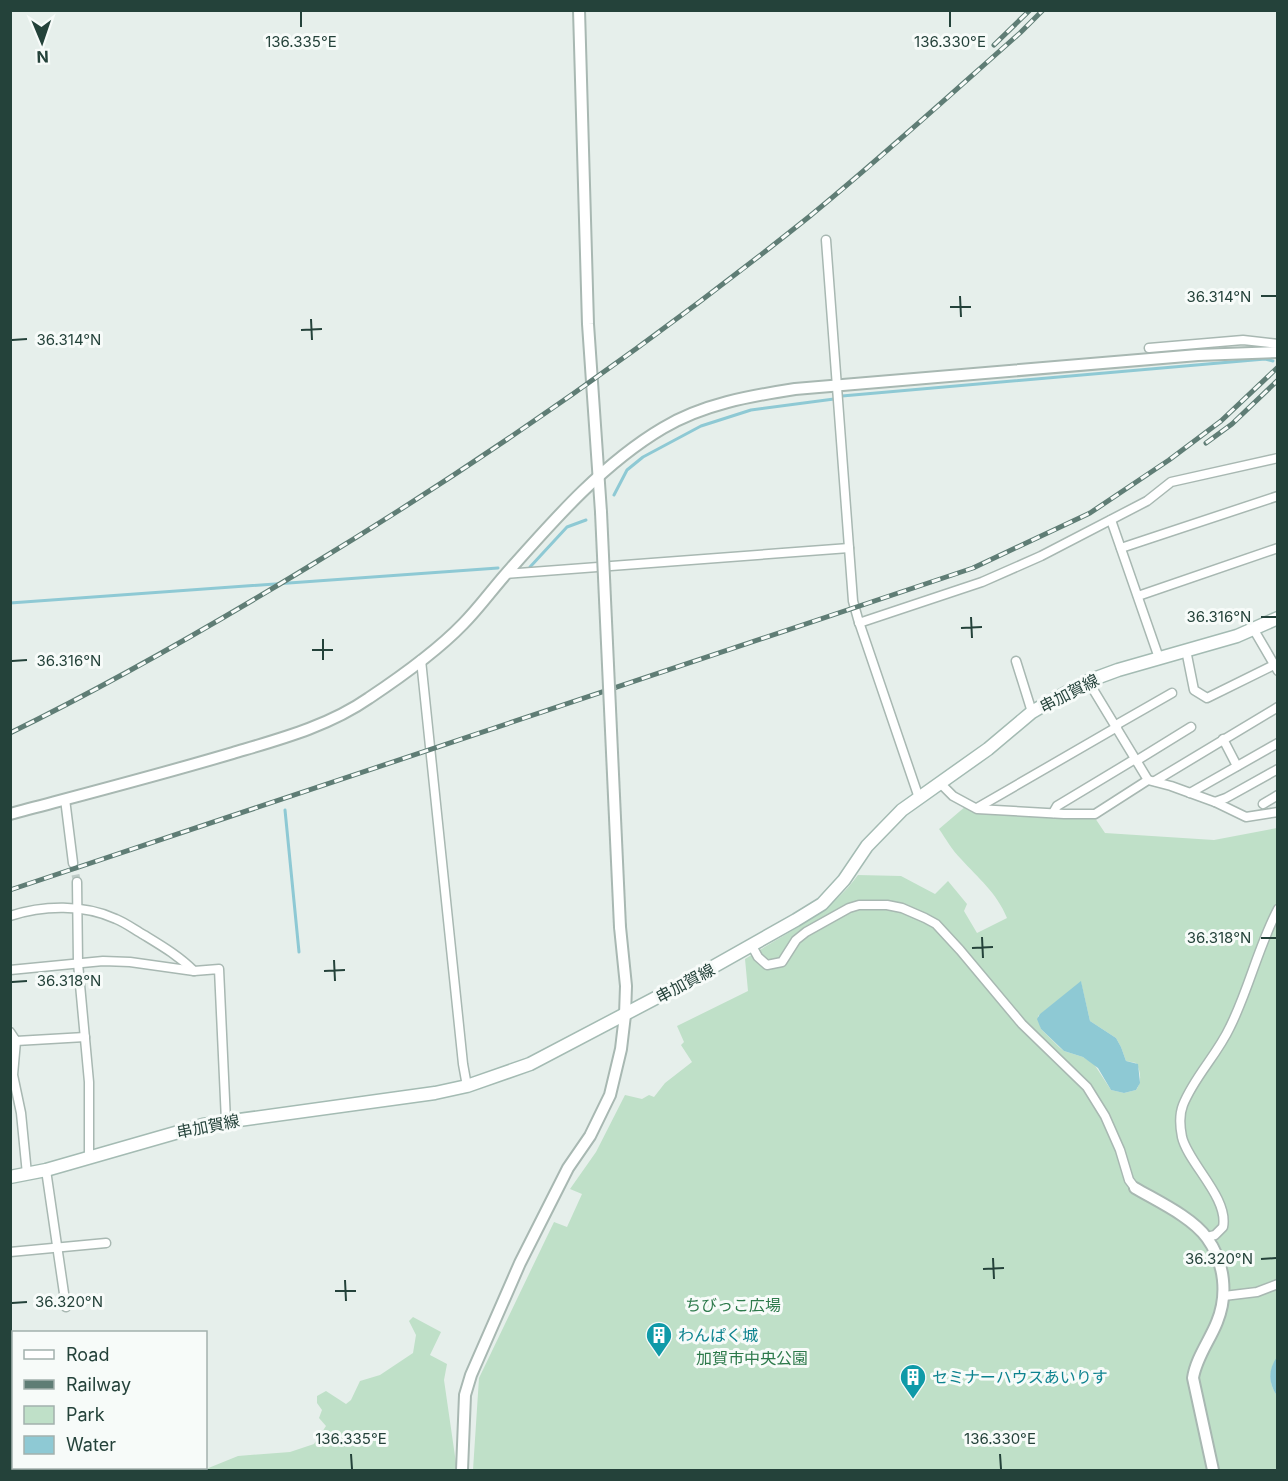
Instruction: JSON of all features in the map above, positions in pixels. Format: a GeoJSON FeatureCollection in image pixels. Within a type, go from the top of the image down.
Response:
{"type":"FeatureCollection","features":[{"type":"Feature","properties":{"kind":"main road","name":"串加賀線"},"geometry":{"type":"LineString","coordinates":[[10,1177],[46,1170],[166,1134],[226,1121],[435,1093],[467,1086],[530,1064],[752,946],[822,904],[844,880],[867,846],[886,824],[988,749],[1032,712],[1088,681],[1159,657],[1237,636],[1278,618]]}},
{"type":"Feature","properties":{"kind":"street"},"geometry":{"type":"LineString","coordinates":[[462,1470],[464,1406],[471,1375],[520,1263],[568,1168],[590,1136],[610,1095],[621,1049],[625,1015],[626,986],[620,927],[601,512],[588,324],[579,10]]}},
{"type":"Feature","properties":{"kind":"street"},"geometry":{"type":"LineString","coordinates":[[825,240],[853,601],[919,798]]}},
{"type":"Feature","properties":{"kind":"street"},"geometry":{"type":"LineString","coordinates":[[1149,348],[1243,340],[1278,344]]}},
{"type":"Feature","properties":{"kind":"street"},"geometry":{"type":"LineString","coordinates":[[10,813],[166,773],[297,733],[333,719],[368,700],[421,660],[463,624],[506,574],[599,476],[664,427],[687,416],[745,397],[795,389],[1178,356],[1272,352]]}},
{"type":"Feature","properties":{"kind":"street"},"geometry":{"type":"LineString","coordinates":[[859,623],[982,582],[1041,556],[1147,501],[1171,482],[1278,459]]}},
{"type":"Feature","properties":{"kind":"street"},"geometry":{"type":"LineString","coordinates":[[1121,548],[1278,496]]}},
{"type":"Feature","properties":{"kind":"street"},"geometry":{"type":"LineString","coordinates":[[1111,520],[1159,657]]}},
{"type":"Feature","properties":{"kind":"street"},"geometry":{"type":"LineString","coordinates":[[506,574],[849,548]]}},
{"type":"Feature","properties":{"kind":"street"},"geometry":{"type":"LineString","coordinates":[[1138,596],[1278,548]]}},
{"type":"Feature","properties":{"kind":"street"},"geometry":{"type":"LineString","coordinates":[[1186,650],[1194,690],[1207,698],[1276,668],[1254,630]]}},
{"type":"Feature","properties":{"kind":"street"},"geometry":{"type":"LineString","coordinates":[[421,660],[467,1086]]}},
{"type":"Feature","properties":{"kind":"street"},"geometry":{"type":"LineString","coordinates":[[1016,661],[1032,712]]}},
{"type":"Feature","properties":{"kind":"street"},"geometry":{"type":"LineString","coordinates":[[1088,681],[1136,760],[1152,780],[1215,802],[1246,817],[1278,812]]}},
{"type":"Feature","properties":{"kind":"street"},"geometry":{"type":"LineString","coordinates":[[977,809],[1172,693]]}},
{"type":"Feature","properties":{"kind":"street"},"geometry":{"type":"LineString","coordinates":[[940,783],[953,796],[977,809],[1095,814],[1278,707]]}},
{"type":"Feature","properties":{"kind":"street"},"geometry":{"type":"LineString","coordinates":[[1053,813],[1057,806],[1191,728]]}},
{"type":"Feature","properties":{"kind":"street"},"geometry":{"type":"LineString","coordinates":[[1223,739],[1237,766]]}},
{"type":"Feature","properties":{"kind":"street"},"geometry":{"type":"LineString","coordinates":[[1190,793],[1278,742]]}},
{"type":"Feature","properties":{"kind":"street"},"geometry":{"type":"LineString","coordinates":[[1215,802],[1278,769]]}},
{"type":"Feature","properties":{"kind":"street"},"geometry":{"type":"LineString","coordinates":[[1263,804],[1278,795]]}},
{"type":"Feature","properties":{"kind":"street"},"geometry":{"type":"LineString","coordinates":[[65,799],[73,863]]}},
{"type":"Feature","properties":{"kind":"street"},"geometry":{"type":"LineString","coordinates":[[77,882],[78,963],[89,1083],[89,1158]]}},
{"type":"Feature","properties":{"kind":"street"},"geometry":{"type":"LineString","coordinates":[[752,946],[758,957],[767,965],[782,962],[796,940],[806,932],[859,905],[887,905],[902,908],[931,921],[960,950],[1022,1024],[1087,1087],[1108,1122],[1129,1180],[1135,1188],[1188,1220],[1207,1237],[1220,1265],[1224,1296],[1217,1322],[1193,1378],[1213,1470]]}},
{"type":"Feature","properties":{"kind":"street"},"geometry":{"type":"LineString","coordinates":[[10,916],[27,910],[76,908],[116,918],[182,959],[194,970]]}},
{"type":"Feature","properties":{"kind":"street"},"geometry":{"type":"LineString","coordinates":[[1207,1237],[1223,1227],[1223,1214],[1216,1197],[1182,1137],[1180,1116],[1188,1095],[1232,1025],[1266,932],[1278,909]]}},
{"type":"Feature","properties":{"kind":"street"},"geometry":{"type":"LineString","coordinates":[[10,970],[78,963],[130,962],[194,970],[219,969],[226,1121]]}},
{"type":"Feature","properties":{"kind":"street"},"geometry":{"type":"LineString","coordinates":[[10,1032],[16,1041],[12,1075],[21,1113],[27,1174]]}},
{"type":"Feature","properties":{"kind":"street"},"geometry":{"type":"LineString","coordinates":[[16,1041],[85,1037]]}},
{"type":"Feature","properties":{"kind":"street"},"geometry":{"type":"LineString","coordinates":[[46,1170],[66,1307]]}},
{"type":"Feature","properties":{"kind":"street"},"geometry":{"type":"LineString","coordinates":[[10,1252],[106,1243]]}},
{"type":"Feature","properties":{"kind":"street"},"geometry":{"type":"LineString","coordinates":[[1224,1296],[1257,1292],[1278,1284]]}},
{"type":"Feature","properties":{"kind":"green space"},"geometry":{"type":"Polygon","coordinates":[[[966,806],[995,814],[1095,818],[1105,833],[1214,840],[1277,828],[1278,1357],[1270,1376],[1277,1396],[1277,1470],[473,1470],[479,1378],[554,1222],[567,1227],[582,1194],[570,1189],[596,1152],[625,1095],[642,1099],[649,1095],[654,1097],[665,1083],[692,1062],[681,1045],[684,1042],[677,1026],[748,991],[745,959],[820,912],[847,889],[858,875],[901,876],[935,894],[948,881],[967,904],[964,911],[977,933],[1007,918],[993,893],[955,852],[939,829],[966,806]],[[1081,982],[1038,1016],[1041,1029],[1064,1051],[1083,1057],[1094,1064],[1111,1090],[1124,1093],[1136,1090],[1140,1076],[1136,1063],[1126,1061],[1116,1038],[1090,1021],[1081,982]]]}},
{"type":"Feature","properties":{"kind":"green space"},"geometry":{"type":"Polygon","coordinates":[[[413,1317],[441,1332],[430,1355],[447,1364],[444,1380],[457,1470],[170,1470],[207,1469],[238,1456],[290,1452],[314,1444],[326,1426],[319,1418],[322,1410],[317,1403],[317,1396],[326,1391],[346,1404],[351,1400],[360,1381],[380,1375],[413,1353],[416,1335],[409,1321],[413,1317]]]}},
{"type":"Feature","properties":{"kind":"water"},"geometry":{"type":"Polygon","coordinates":[[[1081,981],[1090,1021],[1116,1038],[1126,1061],[1138,1064],[1140,1083],[1136,1090],[1124,1093],[1111,1090],[1098,1068],[1083,1057],[1064,1051],[1041,1029],[1037,1019],[1040,1014],[1081,981]]]}},
{"type":"Feature","properties":{"kind":"water"},"geometry":{"type":"Polygon","coordinates":[[[1277,1357],[1277,1396],[1270,1376],[1277,1357]]]}},
{"type":"Feature","properties":{"kind":"waterway"},"geometry":{"type":"LineString","coordinates":[[842,396],[1265,359],[1273,361]]}},
{"type":"Feature","properties":{"kind":"waterway"},"geometry":{"type":"LineString","coordinates":[[614,495],[627,470],[643,457],[701,426],[751,410],[834,399]]}},
{"type":"Feature","properties":{"kind":"waterway"},"geometry":{"type":"LineString","coordinates":[[530,567],[567,527],[586,520]]}},
{"type":"Feature","properties":{"kind":"waterway"},"geometry":{"type":"LineString","coordinates":[[10,603],[498,568]]}},
{"type":"Feature","properties":{"kind":"waterway"},"geometry":{"type":"LineString","coordinates":[[285,810],[299,952]]}},
{"type":"Feature","properties":{"kind":"tunnel"},"geometry":{"type":"LineString","coordinates":[[73,863],[77,882]]}},
{"type":"Feature","properties":{"kind":"railway"},"geometry":{"type":"LineString","coordinates":[[994,45],[1030,10]]}},
{"type":"Feature","properties":{"kind":"railway"},"geometry":{"type":"LineString","coordinates":[[10,733],[124,674],[272,589],[373,527],[565,400],[689,310],[810,216],[916,125],[1043,10]]}},
{"type":"Feature","properties":{"kind":"railway"},"geometry":{"type":"LineString","coordinates":[[10,890],[973,568],[1090,513],[1169,460],[1221,421],[1278,367]]}},
{"type":"Feature","properties":{"kind":"railway"},"geometry":{"type":"LineString","coordinates":[[1206,443],[1232,424],[1278,380]]}},
{"type":"Feature","properties":{"kind":"place","name":"わんぱく城"},"geometry":{"type":"Point","coordinates":[659,1358]}},
{"type":"Feature","properties":{"kind":"place","name":"セミナーハウスあいりす"},"geometry":{"type":"Point","coordinates":[913,1400]}},
{"type":"Feature","properties":{"kind":"park label","name":"ちびっこ広場"},"geometry":{"type":"Point","coordinates":[733,1305]}},
{"type":"Feature","properties":{"kind":"park label","name":"加賀市中央公園"},"geometry":{"type":"Point","coordinates":[752,1358]}}]}
